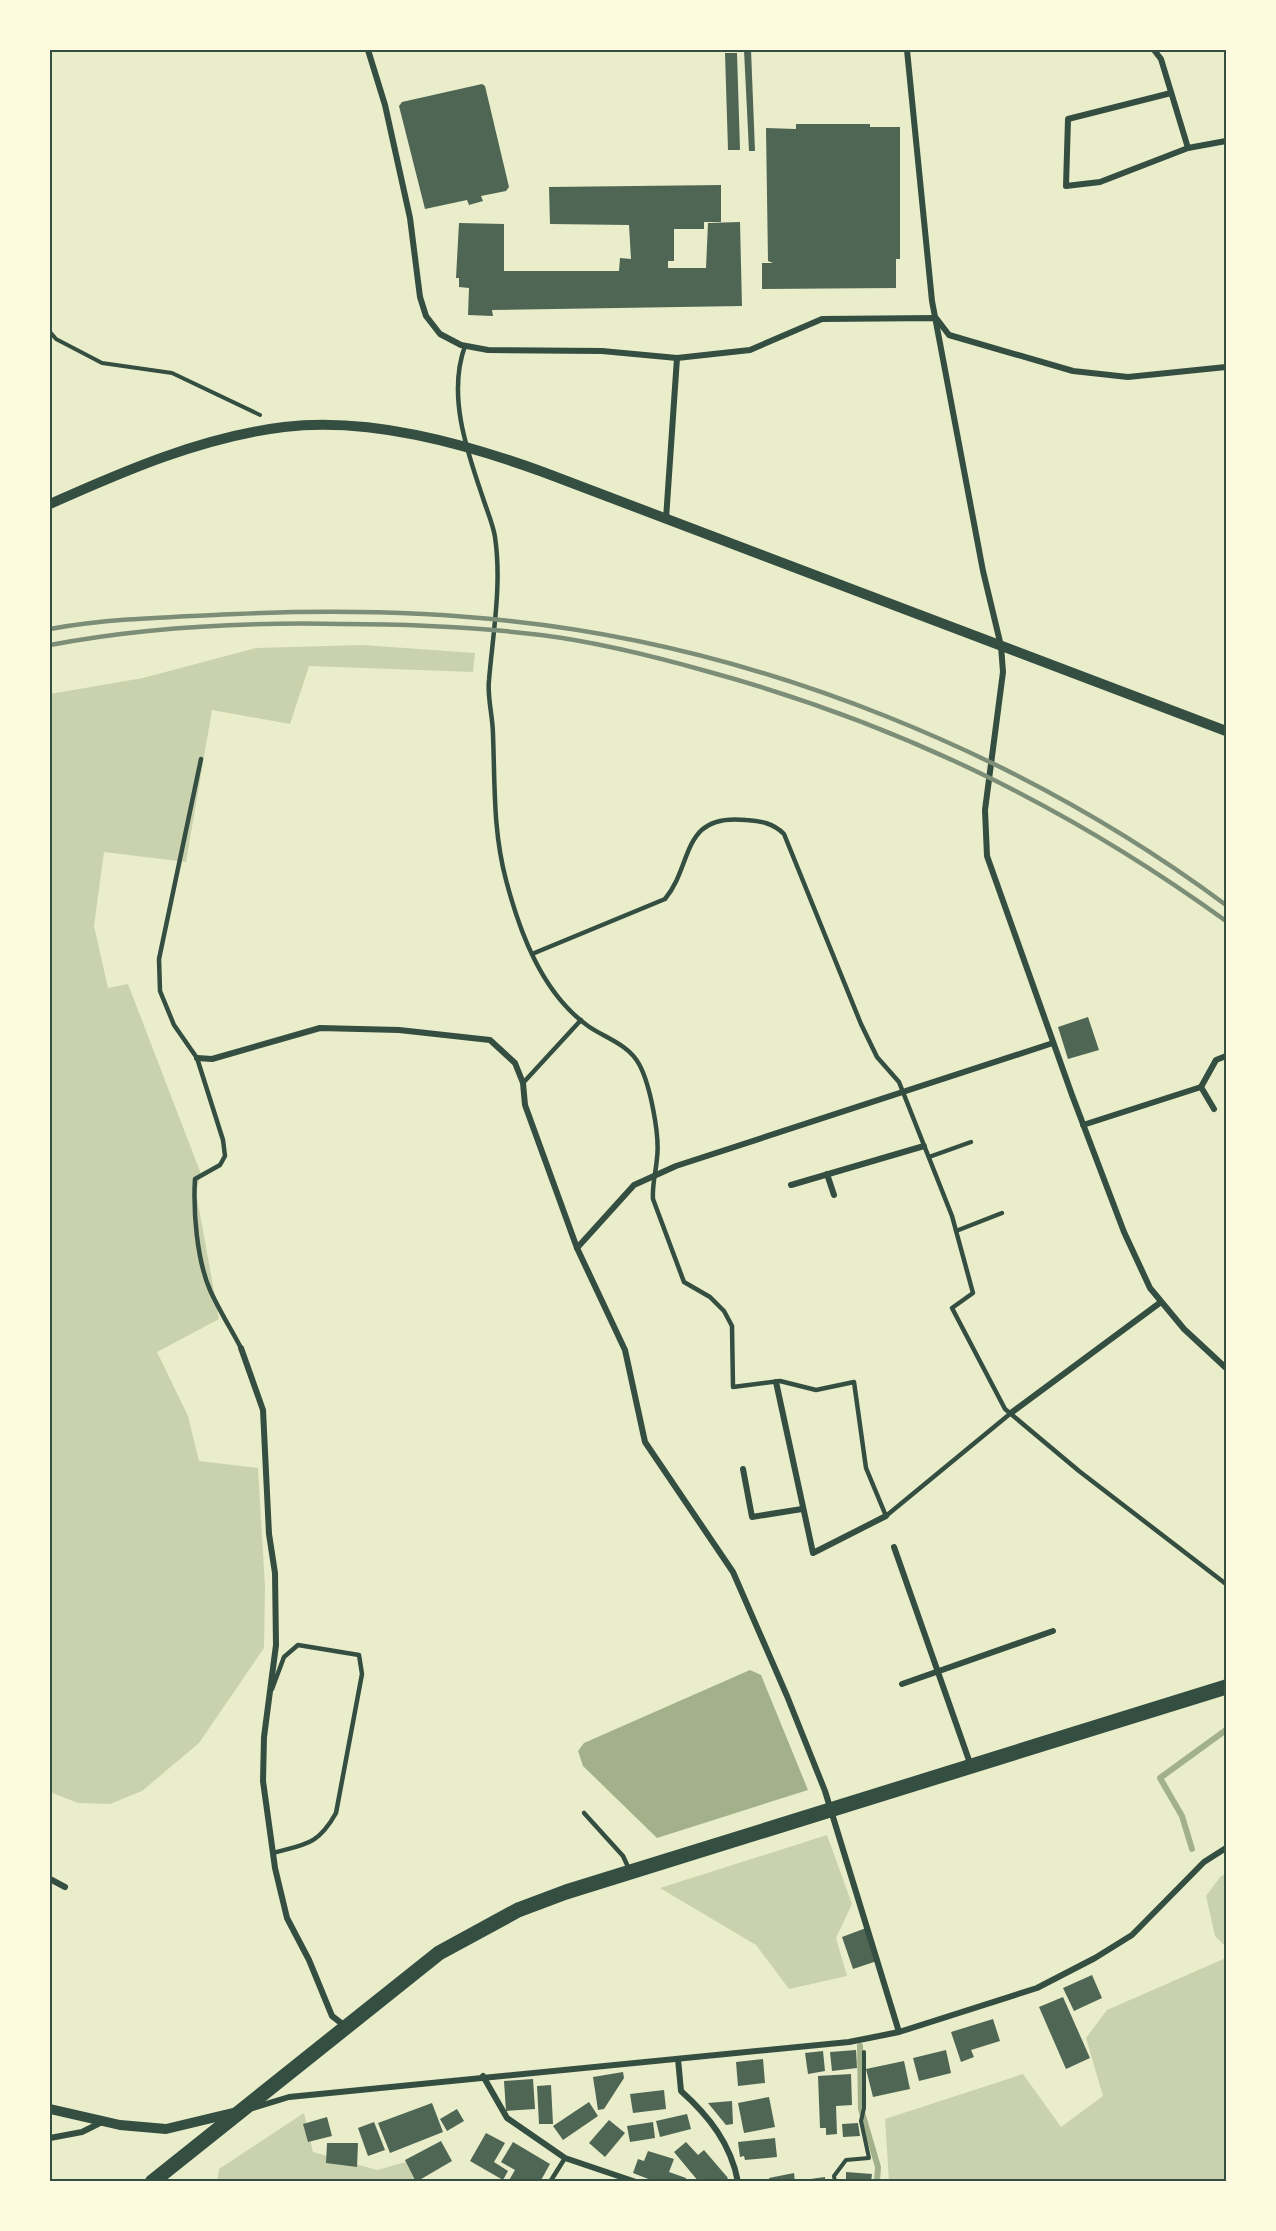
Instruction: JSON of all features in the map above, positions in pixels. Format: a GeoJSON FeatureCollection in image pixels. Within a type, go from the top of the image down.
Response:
{"type":"FeatureCollection","features":[{"type":"Feature","properties":{"kind":"main road"},"geometry":{"type":"LineString","coordinates":[[152,2181],[439,1953],[478,1930],[556,1896],[1227,1687]]}},
{"type":"Feature","properties":{"kind":"street"},"geometry":{"type":"LineString","coordinates":[[368,50],[385,105],[410,218],[420,297],[426,316],[440,334],[465,346],[488,350],[602,351],[677,358],[750,350],[822,319],[936,318]]}},
{"type":"Feature","properties":{"kind":"street"},"geometry":{"type":"LineString","coordinates":[[907,50],[936,318],[983,571],[1001,646],[1003,672],[985,810],[987,856],[1083,1125],[1124,1232],[1149,1288],[1184,1329],[1227,1368]]}},
{"type":"Feature","properties":{"kind":"street"},"geometry":{"type":"LineString","coordinates":[[1154,50],[1161,59],[1188,148]]}},
{"type":"Feature","properties":{"kind":"street"},"geometry":{"type":"LineString","coordinates":[[1171,93],[1068,118],[1066,186],[1100,182],[1188,148],[1227,141]]}},
{"type":"Feature","properties":{"kind":"street"},"geometry":{"type":"LineString","coordinates":[[936,318],[949,334],[1074,371],[1128,377],[1227,367]]}},
{"type":"Feature","properties":{"kind":"street"},"geometry":{"type":"LineString","coordinates":[[666,519],[677,358]]}},
{"type":"Feature","properties":{"kind":"street"},"geometry":{"type":"LineString","coordinates":[[50,504],[165,457],[226,438],[285,427],[332,426],[392,431],[476,448],[1227,731]]}},
{"type":"Feature","properties":{"kind":"street"},"geometry":{"type":"LineString","coordinates":[[196,1058],[212,1059],[320,1028],[399,1030],[490,1040],[515,1063],[523,1083],[525,1105],[577,1248],[625,1350],[645,1442],[733,1572],[787,1696],[831,1810],[899,2032]]}},
{"type":"Feature","properties":{"kind":"street"},"geometry":{"type":"LineString","coordinates":[[577,1248],[634,1185],[654,1176],[687,1162],[1053,1043]]}},
{"type":"Feature","properties":{"kind":"street"},"geometry":{"type":"LineString","coordinates":[[1083,1125],[1201,1087],[1216,1060],[1227,1056]]}},
{"type":"Feature","properties":{"kind":"street"},"geometry":{"type":"LineString","coordinates":[[1201,1087],[1214,1109]]}},
{"type":"Feature","properties":{"kind":"street"},"geometry":{"type":"LineString","coordinates":[[791,1185],[924,1146]]}},
{"type":"Feature","properties":{"kind":"street"},"geometry":{"type":"LineString","coordinates":[[827,1174],[834,1195]]}},
{"type":"Feature","properties":{"kind":"street"},"geometry":{"type":"LineString","coordinates":[[1011,1413],[1161,1302]]}},
{"type":"Feature","properties":{"kind":"street"},"geometry":{"type":"LineString","coordinates":[[241,1348],[263,1410],[269,1534],[275,1573],[276,1645],[269,1696],[263,1781],[273,1853],[287,1918],[309,1960],[332,2016],[345,2026]]}},
{"type":"Feature","properties":{"kind":"street"},"geometry":{"type":"LineString","coordinates":[[776,1382],[813,1553],[886,1516]]}},
{"type":"Feature","properties":{"kind":"street"},"geometry":{"type":"LineString","coordinates":[[743,1469],[753,1517],[802,1509]]}},
{"type":"Feature","properties":{"kind":"street"},"geometry":{"type":"LineString","coordinates":[[894,1547],[936,1672],[972,1766]]}},
{"type":"Feature","properties":{"kind":"street"},"geometry":{"type":"LineString","coordinates":[[902,1684],[1053,1631]]}},
{"type":"Feature","properties":{"kind":"street"},"geometry":{"type":"LineString","coordinates":[[50,2109],[103,2121],[166,2129],[289,2097],[483,2076],[678,2059],[864,2039],[899,2032],[1037,1988],[1095,1958],[1132,1935],[1204,1862],[1227,1848]]}},
{"type":"Feature","properties":{"kind":"street"},"geometry":{"type":"LineString","coordinates":[[50,1879],[65,1887]]}},
{"type":"Feature","properties":{"kind":"street"},"geometry":{"type":"LineString","coordinates":[[678,2059],[681,2091],[702,2110],[723,2139],[735,2165],[738,2181]]}},
{"type":"Feature","properties":{"kind":"street"},"geometry":{"type":"LineString","coordinates":[[483,2076],[507,2118],[565,2158],[636,2181]]}},
{"type":"Feature","properties":{"kind":"street"},"geometry":{"type":"LineString","coordinates":[[50,2138],[82,2132],[103,2121]]}},
{"type":"Feature","properties":{"kind":"lane"},"geometry":{"type":"LineString","coordinates":[[465,346],[458,374],[457,403],[469,457],[495,536],[494,640],[488,683],[493,732],[493,808],[497,844],[506,883],[532,954],[549,985],[581,1020],[622,1046],[638,1062],[646,1082],[655,1127],[658,1156],[653,1199],[684,1282],[710,1297],[724,1311],[732,1326],[733,1387],[776,1382],[816,1390],[854,1382],[866,1468],[886,1516],[1011,1413]]}},
{"type":"Feature","properties":{"kind":"lane"},"geometry":{"type":"LineString","coordinates":[[201,759],[159,959],[160,991],[174,1025],[196,1058],[223,1140],[225,1156],[220,1165],[195,1179],[198,1242],[203,1271],[211,1293],[241,1348]]}},
{"type":"Feature","properties":{"kind":"lane"},"geometry":{"type":"LineString","coordinates":[[532,954],[665,899],[675,887],[693,838],[709,825],[730,819],[764,822],[776,826],[784,834],[861,1024],[877,1057],[898,1082],[924,1146],[956,1231],[973,1293],[952,1308],[1005,1409],[1079,1471],[1227,1584]]}},
{"type":"Feature","properties":{"kind":"lane"},"geometry":{"type":"LineString","coordinates":[[523,1083],[581,1020]]}},
{"type":"Feature","properties":{"kind":"lane"},"geometry":{"type":"LineString","coordinates":[[928,1157],[970,1142]]}},
{"type":"Feature","properties":{"kind":"lane"},"geometry":{"type":"LineString","coordinates":[[956,1231],[1002,1213]]}},
{"type":"Feature","properties":{"kind":"lane"},"geometry":{"type":"LineString","coordinates":[[269,1696],[284,1657],[298,1646],[359,1655],[362,1674],[336,1813],[325,1833],[307,1844],[273,1853]]}},
{"type":"Feature","properties":{"kind":"lane"},"geometry":{"type":"LineString","coordinates":[[584,1813],[623,1857],[630,1872]]}},
{"type":"Feature","properties":{"kind":"lane"},"geometry":{"type":"LineString","coordinates":[[550,2181],[565,2158]]}},
{"type":"Feature","properties":{"kind":"path"},"geometry":{"type":"LineString","coordinates":[[50,332],[56,339],[102,363],[172,373],[285,427]]}},
{"type":"Feature","properties":{"kind":"path"},"geometry":{"type":"LineString","coordinates":[[835,2181],[834,2176],[846,2160],[869,2158],[861,2121],[864,2108],[864,2039]]}},
{"type":"Feature","properties":{"kind":"shaded area"},"geometry":{"type":"Polygon","coordinates":[[[363,645],[475,653],[473,672],[309,666],[290,724],[212,710],[186,862],[104,852],[94,926],[108,988],[128,984],[201,1174],[196,1192],[219,1319],[157,1352],[188,1416],[199,1461],[258,1468],[265,1587],[264,1648],[199,1743],[142,1791],[110,1804],[78,1803],[50,1792],[50,694],[143,678],[256,648],[363,645]]]}},
{"type":"Feature","properties":{"kind":"shaded area"},"geometry":{"type":"Polygon","coordinates":[[[750,1670],[761,1675],[808,1790],[657,1838],[583,1766],[578,1751],[584,1743],[750,1670]]]}},
{"type":"Feature","properties":{"kind":"shaded area"},"geometry":{"type":"Polygon","coordinates":[[[827,1835],[852,1904],[836,1938],[847,1976],[789,1989],[756,1945],[660,1888],[827,1835]]]}},
{"type":"Feature","properties":{"kind":"shaded area"},"geometry":{"type":"Polygon","coordinates":[[[1226,1874],[1226,1947],[1215,1936],[1206,1896],[1221,1876],[1226,1874]]]}},
{"type":"Feature","properties":{"kind":"shaded area"},"geometry":{"type":"Polygon","coordinates":[[[1226,1958],[1226,2181],[889,2181],[885,2119],[1023,2074],[1061,2127],[1103,2096],[1086,2038],[1107,2010],[1226,1958]]]}},
{"type":"Feature","properties":{"kind":"shaded area"},"geometry":{"type":"Polygon","coordinates":[[[304,2113],[313,2152],[377,2170],[413,2160],[420,2181],[217,2182],[219,2169],[304,2113]]]}},
{"type":"Feature","properties":{"kind":"building"},"geometry":{"type":"Polygon","coordinates":[[[744,50],[751,50],[755,151],[749,151],[744,50]]]}},
{"type":"Feature","properties":{"kind":"building"},"geometry":{"type":"Polygon","coordinates":[[[725,53],[737,53],[740,150],[728,150],[725,53]]]}},
{"type":"Feature","properties":{"kind":"building"},"geometry":{"type":"Polygon","coordinates":[[[482,84],[485,86],[509,187],[506,191],[481,196],[483,201],[469,205],[467,200],[425,209],[399,106],[402,102],[482,84]]]}},
{"type":"Feature","properties":{"kind":"building"},"geometry":{"type":"Polygon","coordinates":[[[796,124],[870,124],[870,127],[900,127],[900,259],[896,259],[896,288],[762,289],[762,263],[773,263],[768,261],[766,128],[796,129],[796,124]]]}},
{"type":"Feature","properties":{"kind":"building"},"geometry":{"type":"Polygon","coordinates":[[[721,185],[721,222],[704,222],[704,229],[674,229],[674,261],[668,261],[668,268],[706,268],[708,223],[740,222],[742,306],[492,310],[493,316],[468,315],[469,288],[459,287],[459,278],[456,278],[459,223],[504,224],[504,271],[619,271],[620,258],[631,259],[629,225],[550,224],[549,187],[721,185]]]}},
{"type":"Feature","properties":{"kind":"building"},"geometry":{"type":"Polygon","coordinates":[[[1088,1017],[1099,1050],[1068,1059],[1058,1027],[1088,1017]]]}},
{"type":"Feature","properties":{"kind":"building"},"geometry":{"type":"Polygon","coordinates":[[[866,1928],[877,1961],[853,1969],[842,1937],[866,1928]]]}},
{"type":"Feature","properties":{"kind":"building"},"geometry":{"type":"Polygon","coordinates":[[[1092,1975],[1102,1998],[1074,2011],[1063,1988],[1092,1975]]]}},
{"type":"Feature","properties":{"kind":"building"},"geometry":{"type":"Polygon","coordinates":[[[1063,1997],[1090,2058],[1066,2069],[1039,2007],[1063,1997]]]}},
{"type":"Feature","properties":{"kind":"building"},"geometry":{"type":"Polygon","coordinates":[[[993,2019],[1000,2041],[971,2050],[974,2057],[961,2062],[951,2032],[993,2019]]]}},
{"type":"Feature","properties":{"kind":"building"},"geometry":{"type":"Polygon","coordinates":[[[856,2050],[857,2068],[832,2071],[830,2052],[856,2050]]]}},
{"type":"Feature","properties":{"kind":"building"},"geometry":{"type":"Polygon","coordinates":[[[946,2050],[951,2073],[919,2081],[913,2058],[946,2050]]]}},
{"type":"Feature","properties":{"kind":"building"},"geometry":{"type":"Polygon","coordinates":[[[823,2051],[825,2071],[808,2074],[805,2053],[823,2051]]]}},
{"type":"Feature","properties":{"kind":"building"},"geometry":{"type":"Polygon","coordinates":[[[763,2059],[765,2083],[738,2086],[736,2062],[763,2059]]]}},
{"type":"Feature","properties":{"kind":"building"},"geometry":{"type":"Polygon","coordinates":[[[904,2061],[910,2089],[873,2097],[866,2069],[904,2061]]]}},
{"type":"Feature","properties":{"kind":"building"},"geometry":{"type":"Polygon","coordinates":[[[623,2072],[624,2078],[604,2109],[598,2110],[593,2077],[623,2072]]]}},
{"type":"Feature","properties":{"kind":"building"},"geometry":{"type":"Polygon","coordinates":[[[851,2074],[852,2105],[836,2106],[837,2134],[826,2135],[826,2128],[820,2128],[818,2076],[851,2074]]]}},
{"type":"Feature","properties":{"kind":"building"},"geometry":{"type":"Polygon","coordinates":[[[533,2079],[535,2109],[506,2111],[504,2081],[533,2079]]]}},
{"type":"Feature","properties":{"kind":"building"},"geometry":{"type":"Polygon","coordinates":[[[551,2085],[553,2124],[539,2124],[537,2086],[551,2085]]]}},
{"type":"Feature","properties":{"kind":"building"},"geometry":{"type":"Polygon","coordinates":[[[664,2090],[666,2109],[633,2113],[630,2094],[664,2090]]]}},
{"type":"Feature","properties":{"kind":"building"},"geometry":{"type":"Polygon","coordinates":[[[769,2097],[775,2127],[744,2133],[738,2103],[769,2097]]]}},
{"type":"Feature","properties":{"kind":"building"},"geometry":{"type":"Polygon","coordinates":[[[732,2101],[733,2124],[726,2125],[708,2103],[732,2101]]]}},
{"type":"Feature","properties":{"kind":"building"},"geometry":{"type":"Polygon","coordinates":[[[589,2102],[598,2116],[563,2140],[553,2126],[589,2102]]]}},
{"type":"Feature","properties":{"kind":"building"},"geometry":{"type":"Polygon","coordinates":[[[432,2103],[443,2132],[390,2153],[378,2123],[432,2103]]]}},
{"type":"Feature","properties":{"kind":"building"},"geometry":{"type":"Polygon","coordinates":[[[457,2109],[464,2121],[447,2131],[440,2119],[457,2109]]]}},
{"type":"Feature","properties":{"kind":"building"},"geometry":{"type":"Polygon","coordinates":[[[687,2114],[691,2129],[660,2137],[656,2121],[687,2114]]]}},
{"type":"Feature","properties":{"kind":"building"},"geometry":{"type":"Polygon","coordinates":[[[327,2117],[332,2136],[308,2142],[303,2124],[327,2117]]]}},
{"type":"Feature","properties":{"kind":"building"},"geometry":{"type":"Polygon","coordinates":[[[609,2120],[625,2133],[605,2157],[589,2143],[609,2120]]]}},
{"type":"Feature","properties":{"kind":"building"},"geometry":{"type":"Polygon","coordinates":[[[374,2122],[385,2150],[368,2156],[358,2128],[374,2122]]]}},
{"type":"Feature","properties":{"kind":"building"},"geometry":{"type":"Polygon","coordinates":[[[653,2122],[655,2138],[630,2142],[627,2126],[653,2122]]]}},
{"type":"Feature","properties":{"kind":"building"},"geometry":{"type":"Polygon","coordinates":[[[858,2123],[860,2136],[843,2137],[842,2124],[858,2123]]]}},
{"type":"Feature","properties":{"kind":"building"},"geometry":{"type":"Polygon","coordinates":[[[486,2133],[505,2143],[494,2162],[508,2171],[503,2180],[470,2161],[486,2133]]]}},
{"type":"Feature","properties":{"kind":"building"},"geometry":{"type":"Polygon","coordinates":[[[775,2138],[777,2157],[745,2160],[744,2156],[740,2157],[738,2142],[775,2138]]]}},
{"type":"Feature","properties":{"kind":"building"},"geometry":{"type":"Polygon","coordinates":[[[441,2141],[452,2161],[416,2182],[405,2160],[441,2141]]]}},
{"type":"Feature","properties":{"kind":"building"},"geometry":{"type":"Polygon","coordinates":[[[513,2142],[550,2164],[540,2182],[508,2182],[515,2170],[501,2162],[513,2142]]]}},
{"type":"Feature","properties":{"kind":"building"},"geometry":{"type":"Polygon","coordinates":[[[686,2142],[698,2155],[704,2150],[728,2178],[724,2182],[699,2182],[674,2152],[686,2142]]]}},
{"type":"Feature","properties":{"kind":"building"},"geometry":{"type":"Polygon","coordinates":[[[327,2143],[358,2143],[357,2167],[326,2163],[327,2143]]]}},
{"type":"Feature","properties":{"kind":"building"},"geometry":{"type":"Polygon","coordinates":[[[648,2151],[674,2159],[669,2172],[686,2178],[685,2182],[656,2182],[633,2173],[638,2159],[644,2161],[648,2151]]]}},
{"type":"Feature","properties":{"kind":"building"},"geometry":{"type":"Polygon","coordinates":[[[846,2172],[872,2174],[871,2182],[846,2182],[846,2172]]]}},
{"type":"Feature","properties":{"kind":"building"},"geometry":{"type":"Polygon","coordinates":[[[794,2173],[795,2182],[770,2182],[769,2178],[794,2173]]]}},
{"type":"Feature","properties":{"kind":"building"},"geometry":{"type":"Polygon","coordinates":[[[825,2177],[825,2182],[803,2182],[803,2180],[825,2177]]]}},
{"type":"Feature","properties":{"kind":"waterway"},"geometry":{"type":"LineString","coordinates":[[1192,1849],[1182,1816],[1160,1778],[1226,1730]]}},
{"type":"Feature","properties":{"kind":"waterway"},"geometry":{"type":"LineString","coordinates":[[860,2046],[861,2109],[878,2167],[877,2182]]}},
{"type":"Feature","properties":{"kind":"railway"},"geometry":{"type":"LineString","coordinates":[[50,629],[119,620],[166,617],[304,612],[407,613],[510,621],[605,635],[700,656],[794,683],[887,716],[977,756],[1064,801],[1147,851],[1226,905]]}},
{"type":"Feature","properties":{"kind":"railway"},"geometry":{"type":"LineString","coordinates":[[50,645],[122,634],[195,627],[306,624],[417,625],[491,630],[583,641],[625,650],[777,692],[912,742],[978,772],[1104,840],[1166,879],[1226,921]]}}]}
